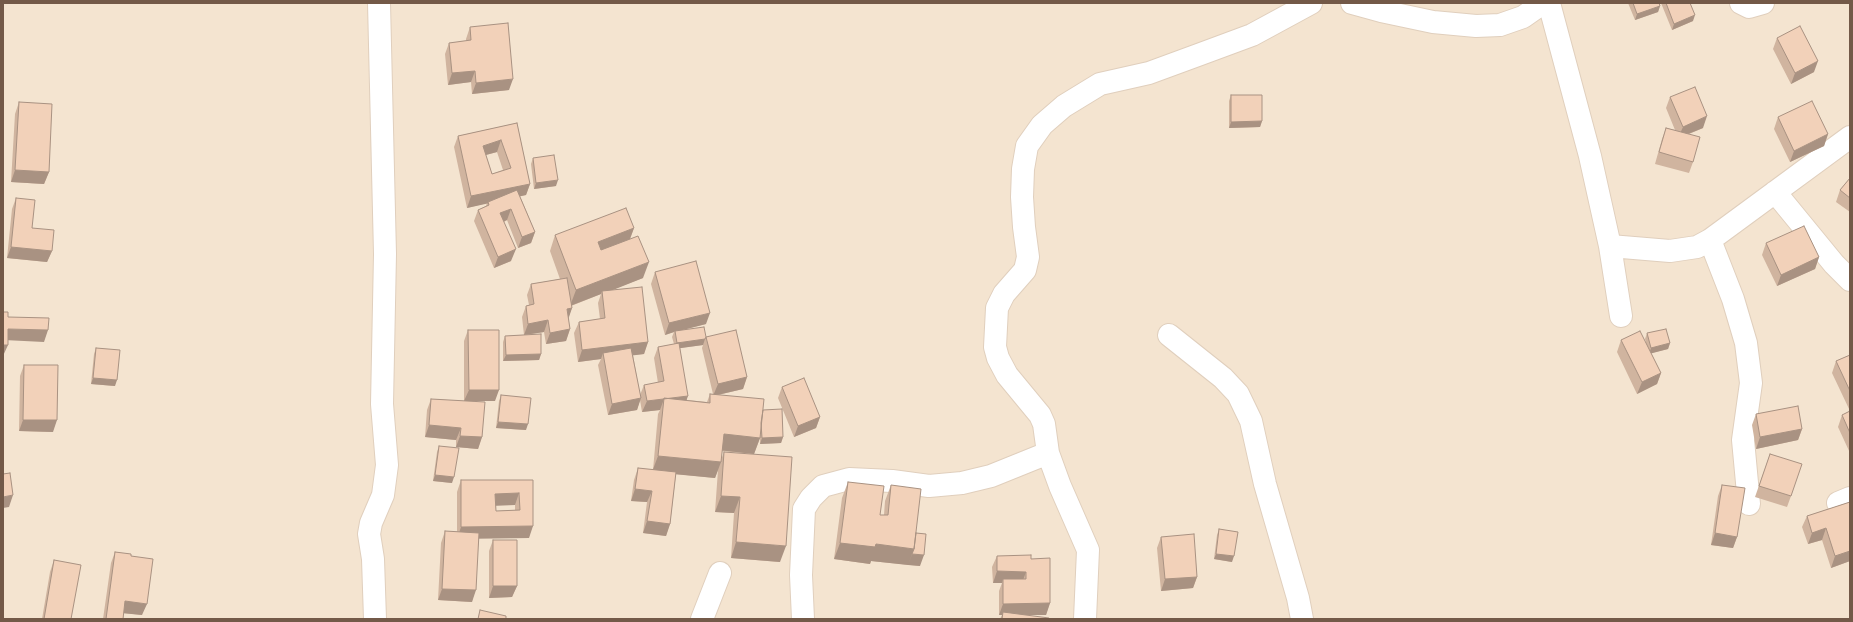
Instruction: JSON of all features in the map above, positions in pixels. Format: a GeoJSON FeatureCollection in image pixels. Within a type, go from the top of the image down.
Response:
{"type":"FeatureCollection","features":[{"type":"Feature","properties":{"kind":"street"},"geometry":{"type":"LineString","coordinates":[[375,619],[373,559],[369,534],[371,523],[383,495],[386,471],[382,404],[385,254],[379,3]]}},
{"type":"Feature","properties":{"kind":"street"},"geometry":{"type":"LineString","coordinates":[[1085,619],[1088,550],[1060,486],[1048,453],[1044,424],[1040,415],[1006,375],[998,358],[995,347],[997,308],[1004,294],[1025,270],[1028,256],[1022,197],[1023,169],[1027,146],[1042,125],[1064,106],[1100,84],[1149,73],[1198,55],[1252,34],[1311,3]]}},
{"type":"Feature","properties":{"kind":"street"},"geometry":{"type":"LineString","coordinates":[[1352,3],[1433,22],[1476,26],[1500,25],[1506,23],[1523,17],[1543,3]]}},
{"type":"Feature","properties":{"kind":"street"},"geometry":{"type":"LineString","coordinates":[[1549,3],[1590,156],[1610,246],[1621,316]]}},
{"type":"Feature","properties":{"kind":"street"},"geometry":{"type":"LineString","coordinates":[[1741,3],[1749,7],[1763,3]]}},
{"type":"Feature","properties":{"kind":"street"},"geometry":{"type":"LineString","coordinates":[[1610,246],[1670,252],[1697,247],[1710,240],[1850,137]]}},
{"type":"Feature","properties":{"kind":"street"},"geometry":{"type":"LineString","coordinates":[[1775,192],[1834,264],[1850,280]]}},
{"type":"Feature","properties":{"kind":"street"},"geometry":{"type":"LineString","coordinates":[[1710,240],[1733,299],[1746,344],[1752,383],[1743,440],[1749,504]]}},
{"type":"Feature","properties":{"kind":"street"},"geometry":{"type":"LineString","coordinates":[[1169,335],[1228,383],[1238,394],[1251,421],[1264,484],[1298,598],[1302,619]]}},
{"type":"Feature","properties":{"kind":"street"},"geometry":{"type":"LineString","coordinates":[[803,619],[801,575],[804,509],[811,498],[823,486],[849,479],[892,481],[929,486],[962,483],[991,476],[1048,453]]}},
{"type":"Feature","properties":{"kind":"street"},"geometry":{"type":"LineString","coordinates":[[702,619],[720,573]]}},
{"type":"Feature","properties":{"kind":"shaded area"},"geometry":{"type":"Polygon","coordinates":[[[3,3],[1850,3],[1850,619],[3,619],[3,3]]]}},
{"type":"Feature","properties":{"kind":"building"},"geometry":{"type":"Polygon","coordinates":[[[1633,3],[1659,3],[1660,6],[1637,14],[1633,3]]]}},
{"type":"Feature","properties":{"kind":"building"},"geometry":{"type":"Polygon","coordinates":[[[1666,3],[1690,3],[1695,15],[1674,24],[1666,3]]]}},
{"type":"Feature","properties":{"kind":"building"},"geometry":{"type":"Polygon","coordinates":[[[508,23],[513,79],[476,83],[475,71],[452,73],[449,43],[471,40],[470,27],[508,23]]]}},
{"type":"Feature","properties":{"kind":"building"},"geometry":{"type":"Polygon","coordinates":[[[1800,26],[1818,61],[1795,73],[1777,38],[1800,26]]]}},
{"type":"Feature","properties":{"kind":"building"},"geometry":{"type":"Polygon","coordinates":[[[1695,87],[1707,116],[1683,127],[1670,97],[1695,87]]]}},
{"type":"Feature","properties":{"kind":"building"},"geometry":{"type":"Polygon","coordinates":[[[1231,95],[1262,95],[1262,121],[1231,122],[1231,95]]]}},
{"type":"Feature","properties":{"kind":"building"},"geometry":{"type":"Polygon","coordinates":[[[1812,101],[1828,134],[1794,151],[1778,117],[1812,101]]]}},
{"type":"Feature","properties":{"kind":"building"},"geometry":{"type":"Polygon","coordinates":[[[19,102],[52,104],[49,172],[15,170],[19,102]]]}},
{"type":"Feature","properties":{"kind":"building"},"geometry":{"type":"Polygon","coordinates":[[[517,123],[530,184],[471,196],[458,136],[517,123]],[[501,140],[483,146],[492,174],[511,168],[501,140]]]}},
{"type":"Feature","properties":{"kind":"building"},"geometry":{"type":"Polygon","coordinates":[[[1666,128],[1700,137],[1693,162],[1659,152],[1666,128]]]}},
{"type":"Feature","properties":{"kind":"building"},"geometry":{"type":"Polygon","coordinates":[[[554,155],[558,180],[536,183],[533,158],[554,155]]]}},
{"type":"Feature","properties":{"kind":"building"},"geometry":{"type":"Polygon","coordinates":[[[1850,178],[1850,198],[1840,190],[1850,178]]]}},
{"type":"Feature","properties":{"kind":"building"},"geometry":{"type":"Polygon","coordinates":[[[517,190],[535,232],[522,237],[511,209],[500,213],[516,249],[498,257],[478,210],[489,205],[488,202],[517,190]]]}},
{"type":"Feature","properties":{"kind":"building"},"geometry":{"type":"Polygon","coordinates":[[[16,198],[35,200],[32,228],[54,230],[52,251],[11,247],[16,198]]]}},
{"type":"Feature","properties":{"kind":"building"},"geometry":{"type":"Polygon","coordinates":[[[626,208],[634,228],[598,242],[601,250],[638,236],[649,262],[576,290],[555,235],[626,208]]]}},
{"type":"Feature","properties":{"kind":"building"},"geometry":{"type":"Polygon","coordinates":[[[1804,226],[1819,257],[1781,275],[1766,243],[1804,226]]]}},
{"type":"Feature","properties":{"kind":"building"},"geometry":{"type":"Polygon","coordinates":[[[696,261],[710,313],[669,323],[655,272],[696,261]]]}},
{"type":"Feature","properties":{"kind":"building"},"geometry":{"type":"Polygon","coordinates":[[[567,278],[572,308],[567,309],[570,329],[550,333],[548,320],[528,324],[526,306],[534,304],[531,284],[567,278]]]}},
{"type":"Feature","properties":{"kind":"building"},"geometry":{"type":"Polygon","coordinates":[[[642,287],[648,342],[582,350],[579,322],[605,318],[602,291],[642,287]]]}},
{"type":"Feature","properties":{"kind":"building"},"geometry":{"type":"Polygon","coordinates":[[[3,312],[8,312],[8,317],[49,318],[48,330],[8,329],[8,345],[3,345],[3,312]]]}},
{"type":"Feature","properties":{"kind":"building"},"geometry":{"type":"Polygon","coordinates":[[[704,327],[705,339],[677,343],[675,331],[704,327]]]}},
{"type":"Feature","properties":{"kind":"building"},"geometry":{"type":"Polygon","coordinates":[[[1666,329],[1670,343],[1651,348],[1647,333],[1666,329]]]}},
{"type":"Feature","properties":{"kind":"building"},"geometry":{"type":"Polygon","coordinates":[[[468,330],[499,330],[499,390],[469,390],[468,330]]]}},
{"type":"Feature","properties":{"kind":"building"},"geometry":{"type":"Polygon","coordinates":[[[736,330],[747,377],[718,384],[706,337],[736,330]]]}},
{"type":"Feature","properties":{"kind":"building"},"geometry":{"type":"Polygon","coordinates":[[[1640,331],[1661,373],[1642,382],[1621,340],[1640,331]]]}},
{"type":"Feature","properties":{"kind":"building"},"geometry":{"type":"Polygon","coordinates":[[[541,334],[541,354],[506,355],[505,336],[541,334]]]}},
{"type":"Feature","properties":{"kind":"building"},"geometry":{"type":"Polygon","coordinates":[[[679,343],[688,396],[647,401],[644,385],[664,381],[658,347],[679,343]]]}},
{"type":"Feature","properties":{"kind":"building"},"geometry":{"type":"Polygon","coordinates":[[[96,348],[120,350],[117,380],[93,378],[96,348]]]}},
{"type":"Feature","properties":{"kind":"building"},"geometry":{"type":"Polygon","coordinates":[[[631,348],[641,398],[612,404],[603,353],[631,348]]]}},
{"type":"Feature","properties":{"kind":"building"},"geometry":{"type":"Polygon","coordinates":[[[1850,355],[1850,391],[1836,361],[1850,355]]]}},
{"type":"Feature","properties":{"kind":"building"},"geometry":{"type":"Polygon","coordinates":[[[24,365],[58,365],[57,420],[23,420],[24,365]]]}},
{"type":"Feature","properties":{"kind":"building"},"geometry":{"type":"Polygon","coordinates":[[[804,378],[820,417],[798,426],[782,387],[804,378]]]}},
{"type":"Feature","properties":{"kind":"building"},"geometry":{"type":"Polygon","coordinates":[[[710,394],[764,399],[760,438],[724,434],[721,462],[658,456],[664,398],[710,403],[710,394]]]}},
{"type":"Feature","properties":{"kind":"building"},"geometry":{"type":"Polygon","coordinates":[[[501,395],[531,398],[528,424],[498,422],[501,395]]]}},
{"type":"Feature","properties":{"kind":"building"},"geometry":{"type":"Polygon","coordinates":[[[431,399],[485,402],[482,437],[460,436],[461,428],[429,425],[431,399]]]}},
{"type":"Feature","properties":{"kind":"building"},"geometry":{"type":"Polygon","coordinates":[[[1798,406],[1802,429],[1760,437],[1756,414],[1798,406]]]}},
{"type":"Feature","properties":{"kind":"building"},"geometry":{"type":"Polygon","coordinates":[[[782,409],[783,437],[762,438],[761,423],[763,410],[782,409]]]}},
{"type":"Feature","properties":{"kind":"building"},"geometry":{"type":"Polygon","coordinates":[[[1850,411],[1850,433],[1842,415],[1850,411]]]}},
{"type":"Feature","properties":{"kind":"building"},"geometry":{"type":"Polygon","coordinates":[[[439,446],[459,448],[454,477],[435,475],[439,446]]]}},
{"type":"Feature","properties":{"kind":"building"},"geometry":{"type":"Polygon","coordinates":[[[724,452],[792,457],[786,546],[736,542],[740,497],[721,496],[724,452]]]}},
{"type":"Feature","properties":{"kind":"building"},"geometry":{"type":"Polygon","coordinates":[[[1770,454],[1802,464],[1791,496],[1759,486],[1770,454]]]}},
{"type":"Feature","properties":{"kind":"building"},"geometry":{"type":"Polygon","coordinates":[[[638,468],[676,472],[670,524],[647,521],[652,491],[635,489],[638,468]]]}},
{"type":"Feature","properties":{"kind":"building"},"geometry":{"type":"Polygon","coordinates":[[[10,473],[13,495],[3,497],[3,474],[10,473]]]}},
{"type":"Feature","properties":{"kind":"building"},"geometry":{"type":"Polygon","coordinates":[[[461,480],[533,480],[533,526],[461,527],[461,480]],[[519,493],[495,494],[496,511],[520,510],[519,493]]]}},
{"type":"Feature","properties":{"kind":"building"},"geometry":{"type":"Polygon","coordinates":[[[848,482],[884,486],[880,515],[888,515],[891,485],[921,489],[914,549],[876,544],[875,547],[840,543],[848,482]]]}},
{"type":"Feature","properties":{"kind":"building"},"geometry":{"type":"Polygon","coordinates":[[[1722,485],[1745,488],[1737,537],[1715,533],[1722,485]]]}},
{"type":"Feature","properties":{"kind":"building"},"geometry":{"type":"Polygon","coordinates":[[[1850,502],[1850,551],[1835,556],[1826,528],[1812,533],[1807,516],[1850,502]]]}},
{"type":"Feature","properties":{"kind":"building"},"geometry":{"type":"Polygon","coordinates":[[[1219,529],[1238,532],[1234,556],[1216,554],[1219,529]]]}},
{"type":"Feature","properties":{"kind":"building"},"geometry":{"type":"Polygon","coordinates":[[[445,531],[479,533],[476,590],[442,589],[445,531]]]}},
{"type":"Feature","properties":{"kind":"building"},"geometry":{"type":"Polygon","coordinates":[[[916,533],[926,534],[924,555],[912,554],[916,533]]]}},
{"type":"Feature","properties":{"kind":"building"},"geometry":{"type":"Polygon","coordinates":[[[1194,534],[1197,577],[1165,579],[1161,537],[1194,534]]]}},
{"type":"Feature","properties":{"kind":"building"},"geometry":{"type":"Polygon","coordinates":[[[493,540],[517,540],[517,586],[493,586],[493,540]]]}},
{"type":"Feature","properties":{"kind":"building"},"geometry":{"type":"Polygon","coordinates":[[[115,552],[153,559],[147,604],[125,601],[123,619],[106,619],[115,552]]]}},
{"type":"Feature","properties":{"kind":"building"},"geometry":{"type":"Polygon","coordinates":[[[1031,555],[1031,559],[1050,558],[1050,603],[1003,604],[1003,579],[1026,579],[1026,572],[997,571],[997,556],[1031,555]]]}},
{"type":"Feature","properties":{"kind":"building"},"geometry":{"type":"Polygon","coordinates":[[[54,560],[81,565],[71,619],[44,619],[54,560]]]}},
{"type":"Feature","properties":{"kind":"building"},"geometry":{"type":"Polygon","coordinates":[[[480,610],[506,616],[506,619],[478,619],[480,610]]]}},
{"type":"Feature","properties":{"kind":"building"},"geometry":{"type":"Polygon","coordinates":[[[1003,612],[1049,618],[1049,619],[1002,619],[1003,612]]]}}]}
